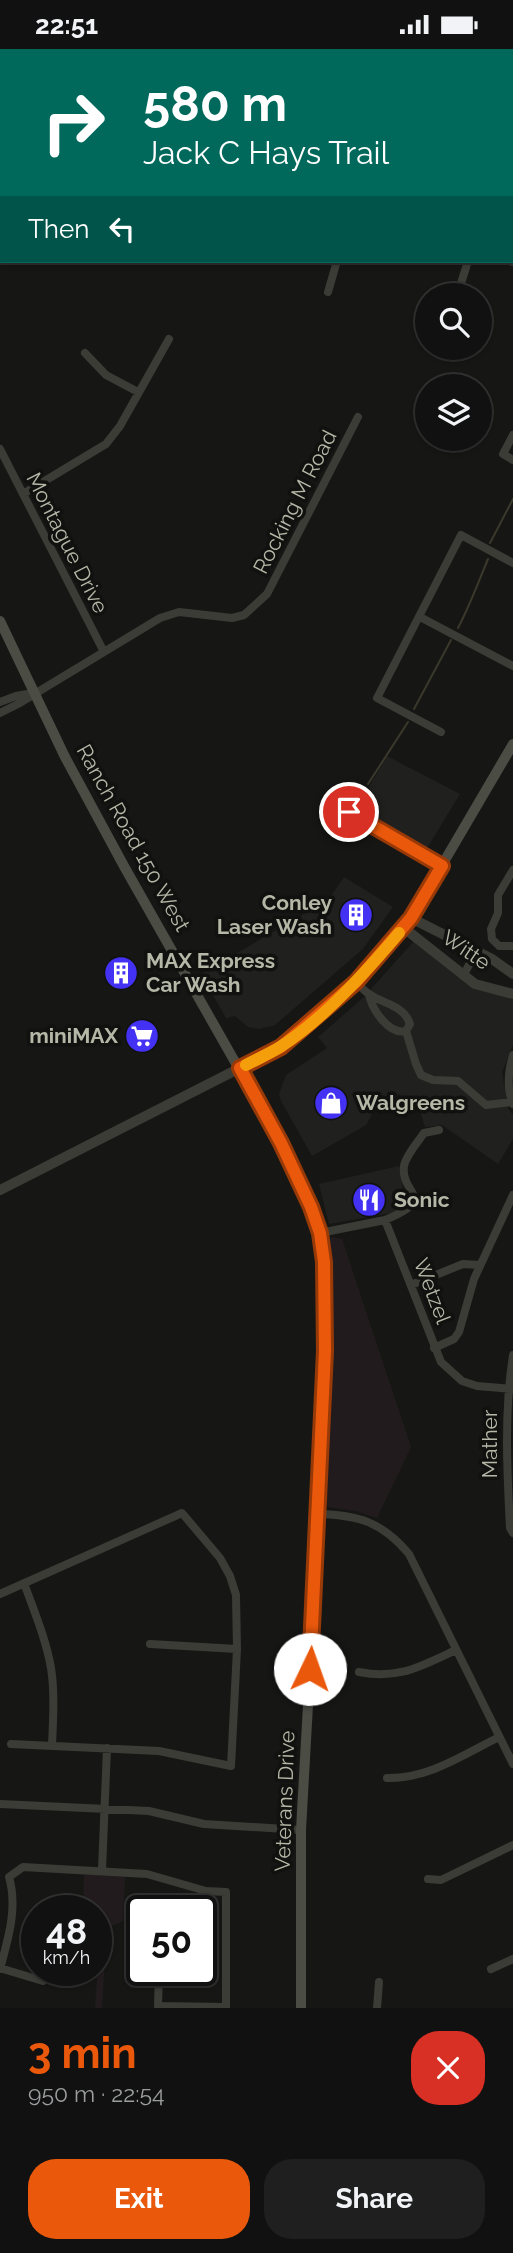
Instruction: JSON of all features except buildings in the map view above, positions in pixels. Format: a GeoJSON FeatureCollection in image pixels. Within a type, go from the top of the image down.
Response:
{"type":"FeatureCollection","features":[{"type":"Feature","properties":{"kind":"main road","name":"Ranch Road 150 West"},"geometry":{"type":"LineString","coordinates":[[0,621],[65,757],[125,868],[240,1068]]}},
{"type":"Feature","properties":{"kind":"main road"},"geometry":{"type":"LineString","coordinates":[[240,1068],[281,1047],[356,982],[404,928],[513,744]]}},
{"type":"Feature","properties":{"kind":"main road","name":"Veterans Drive"},"geometry":{"type":"LineString","coordinates":[[240,1068],[281,1143],[311,1207],[320,1233],[324,1262],[325,1351],[301,1830],[301,2008]]}},
{"type":"Feature","properties":{"kind":"street"},"geometry":{"type":"LineString","coordinates":[[328,292],[336,263]]}},
{"type":"Feature","properties":{"kind":"street"},"geometry":{"type":"LineString","coordinates":[[461,283],[467,263]]}},
{"type":"Feature","properties":{"kind":"street"},"geometry":{"type":"LineString","coordinates":[[23,494],[106,444],[120,426],[169,339]]}},
{"type":"Feature","properties":{"kind":"street"},"geometry":{"type":"LineString","coordinates":[[85,353],[106,375],[138,393]]}},
{"type":"Feature","properties":{"kind":"street","name":"Rocking M Road"},"geometry":{"type":"LineString","coordinates":[[0,713],[160,618],[179,612],[232,618],[244,615],[267,594],[358,417]]}},
{"type":"Feature","properties":{"kind":"street"},"geometry":{"type":"LineString","coordinates":[[513,435],[503,454],[513,460]]}},
{"type":"Feature","properties":{"kind":"street","name":"Montague Drive"},"geometry":{"type":"LineString","coordinates":[[0,449],[104,652]]}},
{"type":"Feature","properties":{"kind":"street"},"geometry":{"type":"LineString","coordinates":[[441,731],[377,698],[461,535],[513,563]]}},
{"type":"Feature","properties":{"kind":"street"},"geometry":{"type":"LineString","coordinates":[[420,617],[513,666]]}},
{"type":"Feature","properties":{"kind":"street"},"geometry":{"type":"LineString","coordinates":[[0,702],[36,693]]}},
{"type":"Feature","properties":{"kind":"street"},"geometry":{"type":"LineString","coordinates":[[349,812],[442,866]]}},
{"type":"Feature","properties":{"kind":"street"},"geometry":{"type":"LineString","coordinates":[[513,870],[498,895],[498,913],[491,929],[492,939],[499,946],[513,946]]}},
{"type":"Feature","properties":{"kind":"street","name":"Witte"},"geometry":{"type":"LineString","coordinates":[[411,918],[492,959],[513,974]]}},
{"type":"Feature","properties":{"kind":"street","name":"Witte"},"geometry":{"type":"LineString","coordinates":[[404,928],[475,984],[513,994]]}},
{"type":"Feature","properties":{"kind":"street"},"geometry":{"type":"LineString","coordinates":[[492,959],[499,946]]}},
{"type":"Feature","properties":{"kind":"street"},"geometry":{"type":"LineString","coordinates":[[463,976],[476,952]]}},
{"type":"Feature","properties":{"kind":"street"},"geometry":{"type":"LineString","coordinates":[[356,982],[369,994],[408,1016],[410,1024],[406,1031],[401,1033],[392,1029],[372,1007],[369,994]]}},
{"type":"Feature","properties":{"kind":"street"},"geometry":{"type":"LineString","coordinates":[[406,1031],[421,1075],[433,1080],[458,1081],[486,1105],[512,1103],[508,1076],[513,1055]]}},
{"type":"Feature","properties":{"kind":"street"},"geometry":{"type":"LineString","coordinates":[[0,1190],[240,1068]]}},
{"type":"Feature","properties":{"kind":"street"},"geometry":{"type":"LineString","coordinates":[[320,1233],[385,1220],[406,1211],[414,1201],[414,1193],[405,1175],[406,1161],[424,1133],[439,1130]]}},
{"type":"Feature","properties":{"kind":"street"},"geometry":{"type":"LineString","coordinates":[[434,1348],[454,1339],[460,1332],[480,1265],[513,1195]]}},
{"type":"Feature","properties":{"kind":"street","name":"Wetzel"},"geometry":{"type":"LineString","coordinates":[[385,1220],[441,1361],[462,1381],[477,1386],[510,1388]]}},
{"type":"Feature","properties":{"kind":"street"},"geometry":{"type":"LineString","coordinates":[[411,1285],[463,1264],[480,1265]]}},
{"type":"Feature","properties":{"kind":"street","name":"Mather"},"geometry":{"type":"LineString","coordinates":[[513,1355],[506,1464],[510,1528],[513,1533]]}},
{"type":"Feature","properties":{"kind":"street"},"geometry":{"type":"LineString","coordinates":[[0,1594],[182,1513],[220,1558],[236,1595],[237,1649],[231,1766],[159,1751],[11,1744]]}},
{"type":"Feature","properties":{"kind":"street"},"geometry":{"type":"LineString","coordinates":[[318,1514],[357,1518],[388,1532],[398,1541],[418,1569],[513,1764]]}},
{"type":"Feature","properties":{"kind":"street"},"geometry":{"type":"LineString","coordinates":[[24,1583],[43,1635],[51,1667],[52,1746]]}},
{"type":"Feature","properties":{"kind":"street"},"geometry":{"type":"LineString","coordinates":[[150,1644],[237,1649]]}},
{"type":"Feature","properties":{"kind":"street"},"geometry":{"type":"LineString","coordinates":[[359,1672],[399,1674],[456,1650]]}},
{"type":"Feature","properties":{"kind":"street"},"geometry":{"type":"LineString","coordinates":[[387,1778],[404,1778],[433,1770],[499,1737]]}},
{"type":"Feature","properties":{"kind":"street"},"geometry":{"type":"LineString","coordinates":[[102,1870],[107,1748]]}},
{"type":"Feature","properties":{"kind":"street"},"geometry":{"type":"LineString","coordinates":[[0,1804],[149,1811],[204,1824],[301,1830]]}},
{"type":"Feature","properties":{"kind":"street"},"geometry":{"type":"LineString","coordinates":[[428,1879],[441,1879],[513,1845]]}},
{"type":"Feature","properties":{"kind":"street"},"geometry":{"type":"LineString","coordinates":[[21,1974],[0,1968],[12,1920],[13,1893],[9,1877],[23,1867],[147,1874],[206,1891],[226,1892],[226,2007],[158,2006],[159,1986]]}},
{"type":"Feature","properties":{"kind":"street"},"geometry":{"type":"LineString","coordinates":[[491,1969],[513,1958]]}},
{"type":"Feature","properties":{"kind":"street"},"geometry":{"type":"LineString","coordinates":[[377,2008],[379,1982]]}},
{"type":"Feature","properties":{"kind":"shaded area"},"geometry":{"type":"Polygon","coordinates":[[[387,756],[460,794],[426,850],[368,815],[374,805],[369,787],[387,756]]]}},
{"type":"Feature","properties":{"kind":"shaded area"},"geometry":{"type":"Polygon","coordinates":[[[344,877],[393,907],[363,949],[275,1025],[259,1029],[248,1027],[235,1016],[226,1018],[201,974],[316,907],[320,912],[344,877]]]}},
{"type":"Feature","properties":{"kind":"shaded area"},"geometry":{"type":"Polygon","coordinates":[[[414,941],[474,987],[513,997],[513,1045],[502,1072],[508,1108],[513,1115],[513,1139],[498,1164],[442,1125],[425,1127],[419,1108],[398,1094],[377,1104],[366,1125],[312,1156],[281,1101],[279,1094],[286,1075],[327,1048],[318,1037],[364,997],[414,941]]]}},
{"type":"Feature","properties":{"kind":"shaded area"},"geometry":{"type":"Polygon","coordinates":[[[399,1166],[406,1206],[391,1213],[329,1224],[319,1184],[399,1166]]]}},
{"type":"Feature","properties":{"kind":"shaded area"},"geometry":{"type":"Polygon","coordinates":[[[331,1237],[342,1239],[411,1447],[377,1518],[356,1511],[328,1507],[326,1503],[331,1303],[327,1243],[331,1237]]]}},
{"type":"Feature","properties":{"kind":"shaded area"},"geometry":{"type":"Polygon","coordinates":[[[84,1874],[125,1877],[123,1921],[112,1926],[112,1895],[83,1895],[84,1874]]]}},
{"type":"Feature","properties":{"kind":"shaded area"},"geometry":{"type":"Polygon","coordinates":[[[97,1986],[103,1986],[102,2008],[95,2008],[97,1986]]]}},
{"type":"Feature","properties":{"kind":"waterway"},"geometry":{"type":"LineString","coordinates":[[490,543],[513,499]]}},
{"type":"Feature","properties":{"kind":"waterway"},"geometry":{"type":"LineString","coordinates":[[458,628],[488,559]]}},
{"type":"Feature","properties":{"kind":"waterway"},"geometry":{"type":"LineString","coordinates":[[414,709],[451,640]]}},
{"type":"Feature","properties":{"kind":"waterway"},"geometry":{"type":"LineString","coordinates":[[368,784],[408,722]]}},
{"type":"Feature","properties":{"kind":"slow traffic"},"geometry":{"type":"LineString","coordinates":[[246,1065],[281,1047],[320,1015],[356,982],[399,933]]}},
{"type":"Feature","properties":{"kind":"place","name":"Conley Laser Wash"},"geometry":{"type":"Point","coordinates":[356,915]}},
{"type":"Feature","properties":{"kind":"place","name":"MAX Express Car Wash"},"geometry":{"type":"Point","coordinates":[121,973]}},
{"type":"Feature","properties":{"kind":"place","name":"miniMAX"},"geometry":{"type":"Point","coordinates":[142,1036]}},
{"type":"Feature","properties":{"kind":"place","name":"Walgreens"},"geometry":{"type":"Point","coordinates":[331,1103]}},
{"type":"Feature","properties":{"kind":"place","name":"Sonic"},"geometry":{"type":"Point","coordinates":[369,1200]}},
{"type":"Feature","properties":{"kind":"route"},"geometry":{"type":"LineString","coordinates":[[310,1669],[325,1351],[324,1262],[320,1233],[311,1207],[281,1143],[240,1068],[281,1047],[356,982],[411,918],[442,866],[349,812]]}}]}
